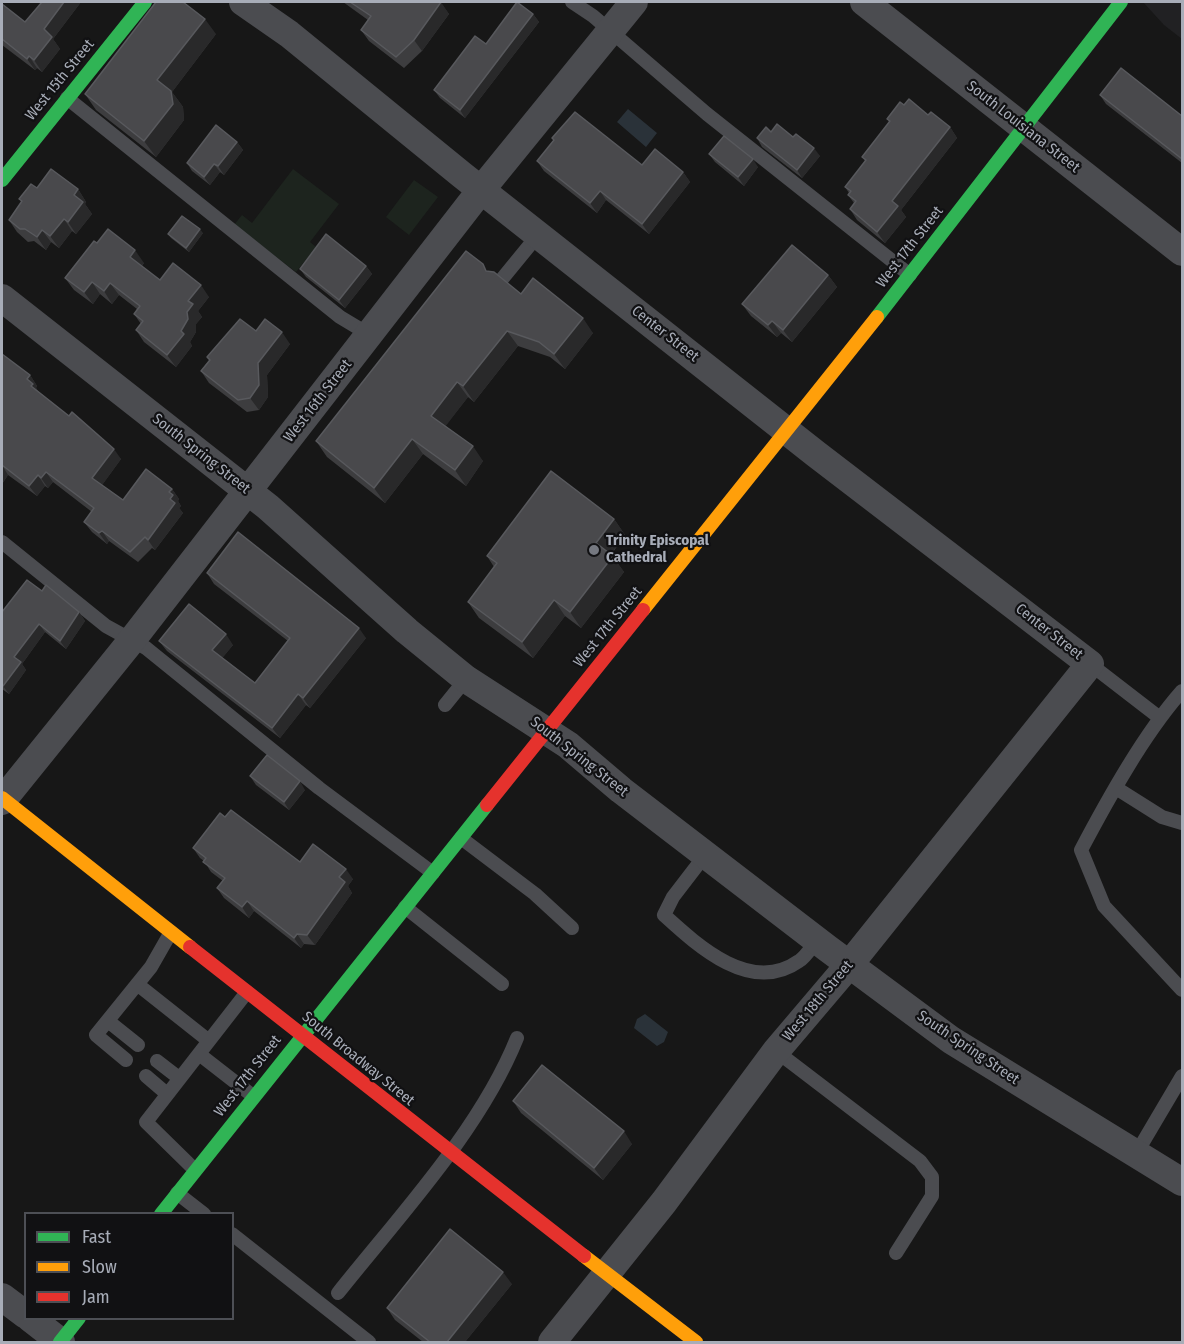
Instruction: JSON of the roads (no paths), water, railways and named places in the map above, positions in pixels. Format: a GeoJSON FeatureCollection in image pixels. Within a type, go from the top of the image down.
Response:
{"type":"FeatureCollection","features":[{"type":"Feature","properties":{"kind":"main road","name":"West 15th Street"},"geometry":{"type":"LineString","coordinates":[[2,180],[145,2]]}},
{"type":"Feature","properties":{"kind":"main road","name":"West 17th Street"},"geometry":{"type":"LineString","coordinates":[[163,1212],[910,275],[1022,127],[1121,2]]}},
{"type":"Feature","properties":{"kind":"main road","name":"South Broadway Street"},"geometry":{"type":"LineString","coordinates":[[2,799],[449,1153],[696,1342]]}},
{"type":"Feature","properties":{"kind":"main road"},"geometry":{"type":"LineString","coordinates":[[60,1342],[77,1320]]}},
{"type":"Feature","properties":{"kind":"street","name":"Center Street"},"geometry":{"type":"LineString","coordinates":[[243,2],[290,34],[538,236],[1090,664]]}},
{"type":"Feature","properties":{"kind":"street","name":"West 16th Street"},"geometry":{"type":"LineString","coordinates":[[2,799],[132,640],[481,190],[634,2]]}},
{"type":"Feature","properties":{"kind":"street","name":"South Louisiana Street"},"geometry":{"type":"LineString","coordinates":[[864,2],[1182,252]]}},
{"type":"Feature","properties":{"kind":"street","name":"South Spring Street"},"geometry":{"type":"LineString","coordinates":[[2,298],[247,490],[466,679],[545,731],[849,965],[951,1040],[1182,1182]]}},
{"type":"Feature","properties":{"kind":"street","name":"West 18th Street"},"geometry":{"type":"LineString","coordinates":[[552,1342],[607,1274],[776,1051],[849,965],[1090,664]]}},
{"type":"Feature","properties":{"kind":"street"},"geometry":{"type":"LineString","coordinates":[[2,1297],[24,1314]]}},
{"type":"Feature","properties":{"kind":"street"},"geometry":{"type":"LineString","coordinates":[[32,1320],[60,1342]]}},
{"type":"Feature","properties":{"kind":"lane"},"geometry":{"type":"LineString","coordinates":[[572,2],[707,114],[910,275]]}},
{"type":"Feature","properties":{"kind":"lane"},"geometry":{"type":"LineString","coordinates":[[67,98],[340,317],[370,335]]}},
{"type":"Feature","properties":{"kind":"lane"},"geometry":{"type":"LineString","coordinates":[[502,279],[538,236]]}},
{"type":"Feature","properties":{"kind":"lane"},"geometry":{"type":"LineString","coordinates":[[2,542],[106,626],[132,640],[320,788],[433,873]]}},
{"type":"Feature","properties":{"kind":"lane"},"geometry":{"type":"LineString","coordinates":[[1090,664],[1160,718]]}},
{"type":"Feature","properties":{"kind":"lane"},"geometry":{"type":"LineString","coordinates":[[445,705],[466,679]]}},
{"type":"Feature","properties":{"kind":"lane"},"geometry":{"type":"LineString","coordinates":[[1182,691],[1160,718],[1116,788],[1081,850],[1104,906],[1182,990]]}},
{"type":"Feature","properties":{"kind":"lane"},"geometry":{"type":"LineString","coordinates":[[1116,788],[1162,817],[1182,823]]}},
{"type":"Feature","properties":{"kind":"lane"},"geometry":{"type":"LineString","coordinates":[[461,838],[535,894],[572,928]]}},
{"type":"Feature","properties":{"kind":"lane"},"geometry":{"type":"LineString","coordinates":[[706,854],[673,897],[664,915],[687,936],[741,971],[777,971],[800,961],[817,940]]}},
{"type":"Feature","properties":{"kind":"lane"},"geometry":{"type":"LineString","coordinates":[[405,907],[502,984]]}},
{"type":"Feature","properties":{"kind":"lane"},"geometry":{"type":"LineString","coordinates":[[126,1060],[96,1035],[137,984],[171,932]]}},
{"type":"Feature","properties":{"kind":"lane"},"geometry":{"type":"LineString","coordinates":[[137,984],[209,1041]]}},
{"type":"Feature","properties":{"kind":"lane"},"geometry":{"type":"LineString","coordinates":[[195,1170],[146,1122],[178,1078],[247,993]]}},
{"type":"Feature","properties":{"kind":"lane"},"geometry":{"type":"LineString","coordinates":[[108,1021],[138,1045]]}},
{"type":"Feature","properties":{"kind":"lane"},"geometry":{"type":"LineString","coordinates":[[338,1293],[449,1153],[494,1088],[517,1038]]}},
{"type":"Feature","properties":{"kind":"lane"},"geometry":{"type":"LineString","coordinates":[[776,1051],[920,1161],[932,1177],[932,1196],[896,1253]]}},
{"type":"Feature","properties":{"kind":"lane"},"geometry":{"type":"LineString","coordinates":[[199,1054],[253,1096]]}},
{"type":"Feature","properties":{"kind":"lane"},"geometry":{"type":"LineString","coordinates":[[157,1061],[178,1078]]}},
{"type":"Feature","properties":{"kind":"lane"},"geometry":{"type":"LineString","coordinates":[[146,1076],[167,1094]]}},
{"type":"Feature","properties":{"kind":"lane"},"geometry":{"type":"LineString","coordinates":[[1136,1154],[1182,1076]]}},
{"type":"Feature","properties":{"kind":"lane"},"geometry":{"type":"LineString","coordinates":[[177,1194],[201,1212]]}},
{"type":"Feature","properties":{"kind":"lane"},"geometry":{"type":"LineString","coordinates":[[234,1236],[369,1342]]}},
{"type":"Feature","properties":{"kind":"place","name":"Trinity Episcopal Cathedral"},"geometry":{"type":"Point","coordinates":[594,550]}}]}
